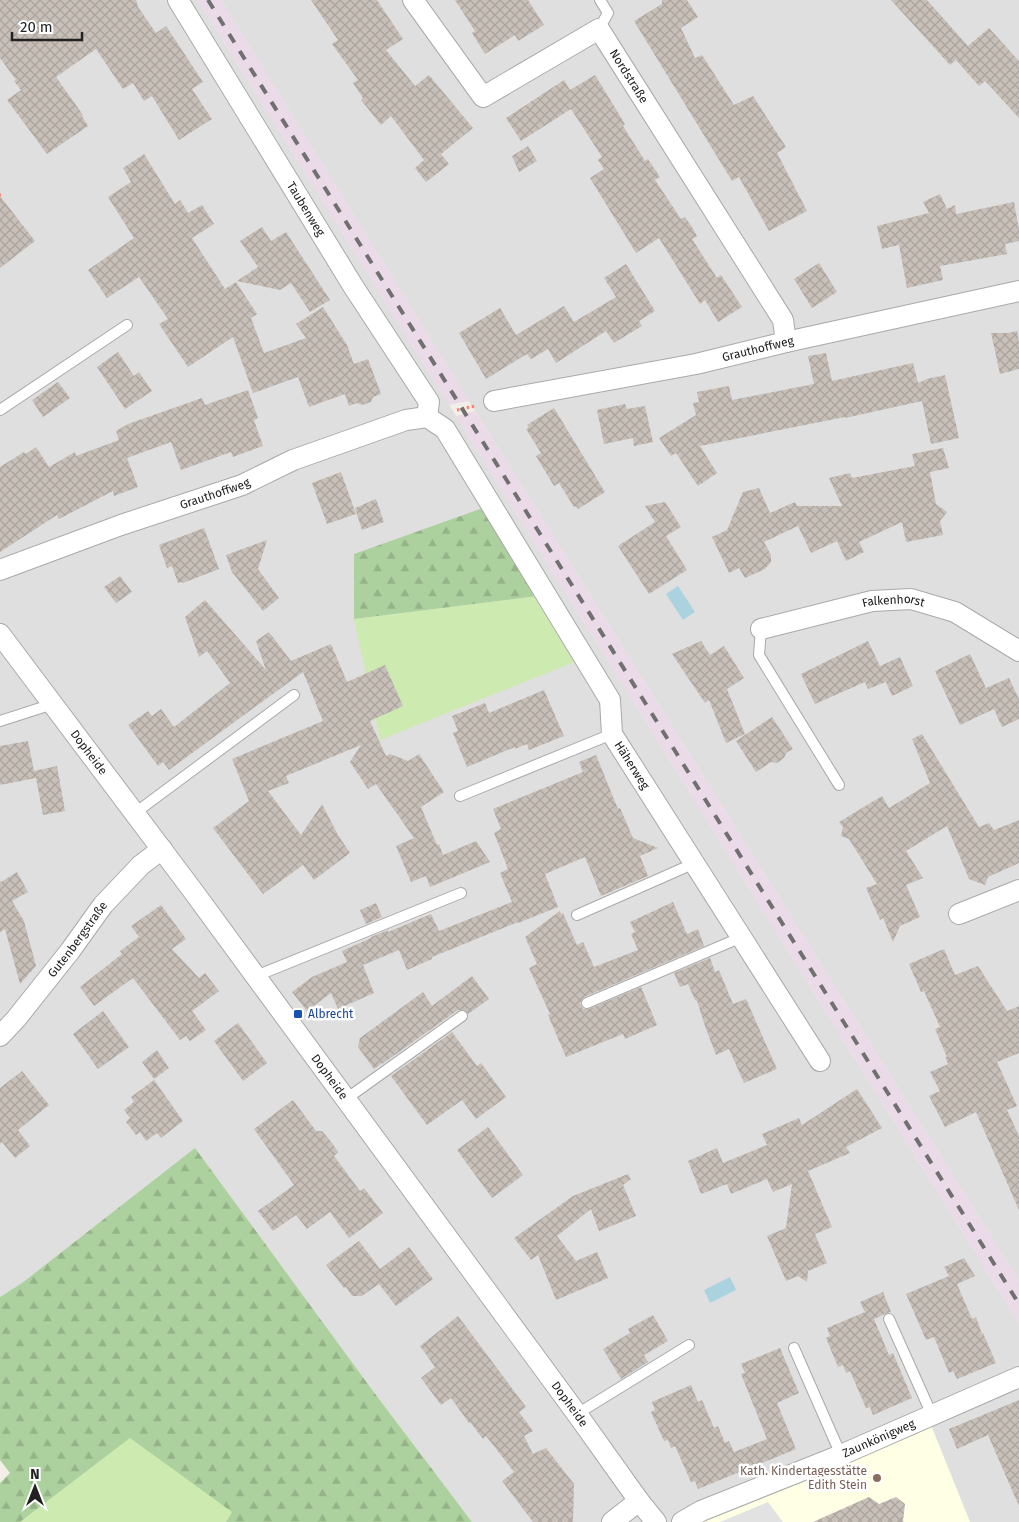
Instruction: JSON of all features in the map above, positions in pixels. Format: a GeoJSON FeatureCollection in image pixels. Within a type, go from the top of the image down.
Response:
{"type":"FeatureCollection","features":[{"type":"Feature","properties":{"kind":"street","name":"Taubenweg"},"geometry":{"type":"LineString","coordinates":[[178,0],[353,286],[429,402],[427,417]]}},
{"type":"Feature","properties":{"kind":"street"},"geometry":{"type":"LineString","coordinates":[[413,0],[483,97],[599,29]]}},
{"type":"Feature","properties":{"kind":"street","name":"Nordstraße"},"geometry":{"type":"LineString","coordinates":[[599,29],[783,320],[786,342]]}},
{"type":"Feature","properties":{"kind":"street","name":"Grauthoffweg"},"geometry":{"type":"LineString","coordinates":[[494,401],[696,364],[786,342],[1019,291]]}},
{"type":"Feature","properties":{"kind":"street","name":"Grauthoffweg"},"geometry":{"type":"LineString","coordinates":[[0,570],[121,525],[242,485],[293,460],[406,420],[427,417]]}},
{"type":"Feature","properties":{"kind":"street","name":"Häherweg"},"geometry":{"type":"LineString","coordinates":[[427,417],[445,430],[610,700],[612,734],[820,1060]]}},
{"type":"Feature","properties":{"kind":"street","name":"Falkenhorst"},"geometry":{"type":"LineString","coordinates":[[761,629],[872,601],[911,599],[955,612],[1019,651]]}},
{"type":"Feature","properties":{"kind":"street","name":"Dopheide"},"geometry":{"type":"LineString","coordinates":[[0,634],[256,976],[577,1414],[638,1501],[656,1522]]}},
{"type":"Feature","properties":{"kind":"street","name":"Gutenbergstraße"},"geometry":{"type":"LineString","coordinates":[[0,1036],[16,1020],[104,905],[141,865],[162,849]]}},
{"type":"Feature","properties":{"kind":"street"},"geometry":{"type":"LineString","coordinates":[[959,914],[1019,890]]}},
{"type":"Feature","properties":{"kind":"street","name":"Zaunkönigweg"},"geometry":{"type":"LineString","coordinates":[[682,1522],[701,1510],[841,1455],[1019,1377]]}},
{"type":"Feature","properties":{"kind":"street"},"geometry":{"type":"LineString","coordinates":[[612,1522],[638,1501]]}},
{"type":"Feature","properties":{"kind":"lane"},"geometry":{"type":"LineString","coordinates":[[599,29],[608,13],[600,0]]}},
{"type":"Feature","properties":{"kind":"lane"},"geometry":{"type":"LineString","coordinates":[[0,410],[127,325]]}},
{"type":"Feature","properties":{"kind":"lane"},"geometry":{"type":"LineString","coordinates":[[761,629],[759,656],[839,785]]}},
{"type":"Feature","properties":{"kind":"lane"},"geometry":{"type":"LineString","coordinates":[[135,813],[294,695]]}},
{"type":"Feature","properties":{"kind":"lane"},"geometry":{"type":"LineString","coordinates":[[0,721],[53,704]]}},
{"type":"Feature","properties":{"kind":"lane"},"geometry":{"type":"LineString","coordinates":[[460,796],[612,734]]}},
{"type":"Feature","properties":{"kind":"lane"},"geometry":{"type":"LineString","coordinates":[[577,915],[695,864]]}},
{"type":"Feature","properties":{"kind":"lane"},"geometry":{"type":"LineString","coordinates":[[256,976],[461,893]]}},
{"type":"Feature","properties":{"kind":"lane"},"geometry":{"type":"LineString","coordinates":[[588,1003],[742,937]]}},
{"type":"Feature","properties":{"kind":"lane"},"geometry":{"type":"LineString","coordinates":[[346,1099],[462,1016]]}},
{"type":"Feature","properties":{"kind":"lane"},"geometry":{"type":"LineString","coordinates":[[889,1319],[932,1415]]}},
{"type":"Feature","properties":{"kind":"lane"},"geometry":{"type":"LineString","coordinates":[[577,1414],[689,1345]]}},
{"type":"Feature","properties":{"kind":"lane"},"geometry":{"type":"LineString","coordinates":[[794,1348],[841,1455]]}},
{"type":"Feature","properties":{"kind":"path"},"geometry":{"type":"LineString","coordinates":[[427,417],[494,401]]}},
{"type":"Feature","properties":{"kind":"shaded area"},"geometry":{"type":"Polygon","coordinates":[[[0,0],[198,0],[1019,1323],[1019,1522],[472,1522],[370,1387],[22,1283],[0,1297],[0,0]]]}},
{"type":"Feature","properties":{"kind":"shaded area"},"geometry":{"type":"Polygon","coordinates":[[[198,0],[221,0],[469,401],[449,405],[198,0]]]}},
{"type":"Feature","properties":{"kind":"shaded area"},"geometry":{"type":"Polygon","coordinates":[[[221,0],[1019,0],[1019,1281],[475,411],[221,0]]]}},
{"type":"Feature","properties":{"kind":"shaded area"},"geometry":{"type":"Polygon","coordinates":[[[475,411],[1019,1281],[1019,1323],[456,416],[475,411]]]}},
{"type":"Feature","properties":{"kind":"shaded area","name":"Kath. Kindertagesstätte Edith Stein"},"geometry":{"type":"Polygon","coordinates":[[[931,1425],[970,1522],[701,1522],[705,1518],[931,1425]]]}},
{"type":"Feature","properties":{"kind":"shaded area"},"geometry":{"type":"Polygon","coordinates":[[[768,1502],[783,1522],[720,1522],[768,1502]]]}},
{"type":"Feature","properties":{"kind":"green space"},"geometry":{"type":"Polygon","coordinates":[[[483,508],[537,596],[354,619],[354,554],[483,508]]]}},
{"type":"Feature","properties":{"kind":"green space"},"geometry":{"type":"Polygon","coordinates":[[[537,596],[577,661],[380,740],[354,619],[537,596]]]}},
{"type":"Feature","properties":{"kind":"green space"},"geometry":{"type":"Polygon","coordinates":[[[195,1148],[370,1387],[472,1522],[226,1522],[232,1512],[130,1438],[20,1522],[0,1522],[0,1483],[10,1473],[0,1460],[0,1297],[22,1283],[195,1148]]]}},
{"type":"Feature","properties":{"kind":"green space"},"geometry":{"type":"Polygon","coordinates":[[[130,1437],[233,1512],[226,1522],[20,1522],[130,1437]]]}},
{"type":"Feature","properties":{"kind":"water"},"geometry":{"type":"Polygon","coordinates":[[[678,586],[695,612],[683,620],[666,594],[678,586]]]}},
{"type":"Feature","properties":{"kind":"water"},"geometry":{"type":"Polygon","coordinates":[[[730,1277],[736,1290],[710,1303],[704,1290],[730,1277]]]}},
{"type":"Feature","properties":{"kind":"building"},"geometry":{"type":"Polygon","coordinates":[[[0,0],[136,0],[138,7],[156,33],[166,26],[203,82],[192,89],[212,119],[179,140],[152,96],[144,101],[133,83],[123,89],[96,49],[56,77],[83,115],[88,126],[47,154],[7,100],[21,90],[0,58],[0,0]]]}},
{"type":"Feature","properties":{"kind":"building"},"geometry":{"type":"Polygon","coordinates":[[[311,0],[377,0],[403,39],[386,50],[415,86],[429,75],[473,128],[441,154],[449,164],[426,182],[415,168],[424,160],[391,116],[381,125],[361,100],[363,98],[353,83],[358,80],[332,44],[338,40],[311,0]]]}},
{"type":"Feature","properties":{"kind":"building"},"geometry":{"type":"Polygon","coordinates":[[[455,0],[528,0],[544,25],[518,41],[515,35],[485,54],[472,33],[475,31],[455,0]]]}},
{"type":"Feature","properties":{"kind":"building"},"geometry":{"type":"Polygon","coordinates":[[[662,0],[687,0],[698,17],[681,28],[695,58],[702,55],[734,105],[753,96],[786,147],[777,153],[807,211],[769,231],[739,177],[732,181],[634,21],[662,4],[662,0]]]}},
{"type":"Feature","properties":{"kind":"building"},"geometry":{"type":"Polygon","coordinates":[[[891,0],[927,0],[968,46],[989,28],[1019,61],[1019,118],[985,81],[979,86],[956,60],[950,65],[891,0]]]}},
{"type":"Feature","properties":{"kind":"building"},"geometry":{"type":"Polygon","coordinates":[[[595,75],[645,161],[648,159],[660,177],[655,180],[681,219],[685,217],[692,227],[697,236],[692,239],[717,278],[721,275],[742,307],[718,322],[705,300],[700,304],[659,238],[636,253],[590,178],[604,169],[598,160],[602,157],[571,109],[521,141],[506,118],[564,80],[570,90],[595,75]]]}},
{"type":"Feature","properties":{"kind":"building"},"geometry":{"type":"Polygon","coordinates":[[[528,146],[537,161],[519,172],[512,156],[528,146]]]}},
{"type":"Feature","properties":{"kind":"building"},"geometry":{"type":"Polygon","coordinates":[[[144,154],[175,204],[180,200],[188,213],[202,205],[214,224],[192,238],[225,289],[236,282],[257,314],[251,318],[264,353],[306,338],[296,324],[323,307],[347,345],[354,364],[368,359],[381,394],[373,397],[371,402],[362,405],[357,403],[349,406],[345,394],[309,407],[298,377],[253,393],[233,337],[188,367],[159,324],[168,319],[139,277],[107,298],[88,270],[134,238],[108,197],[131,182],[123,168],[144,154]]]}},
{"type":"Feature","properties":{"kind":"building"},"geometry":{"type":"Polygon","coordinates":[[[940,194],[947,209],[955,205],[956,214],[1014,202],[1019,241],[1005,244],[1007,254],[940,266],[943,280],[907,288],[899,245],[882,249],[877,226],[929,213],[923,202],[940,194]]]}},
{"type":"Feature","properties":{"kind":"building"},"geometry":{"type":"Polygon","coordinates":[[[0,196],[35,241],[0,268],[0,196]]]}},
{"type":"Feature","properties":{"kind":"building"},"geometry":{"type":"Polygon","coordinates":[[[262,227],[271,241],[286,232],[330,300],[310,312],[291,283],[280,290],[237,281],[258,267],[240,241],[262,227]]]}},
{"type":"Feature","properties":{"kind":"building"},"geometry":{"type":"Polygon","coordinates":[[[819,263],[837,292],[812,308],[794,279],[819,263]]]}},
{"type":"Feature","properties":{"kind":"building"},"geometry":{"type":"Polygon","coordinates":[[[626,264],[655,311],[639,321],[642,326],[614,343],[606,331],[556,363],[548,349],[531,359],[527,354],[486,379],[459,333],[500,308],[516,335],[564,306],[574,322],[616,297],[604,278],[626,264]]]}},
{"type":"Feature","properties":{"kind":"building"},"geometry":{"type":"Polygon","coordinates":[[[1017,331],[1019,369],[1000,374],[991,333],[1017,331]]]}},
{"type":"Feature","properties":{"kind":"building"},"geometry":{"type":"Polygon","coordinates":[[[118,352],[134,376],[139,372],[152,391],[125,409],[97,367],[118,352]]]}},
{"type":"Feature","properties":{"kind":"building"},"geometry":{"type":"Polygon","coordinates":[[[826,353],[832,381],[913,363],[918,383],[945,375],[959,438],[931,444],[922,401],[700,446],[717,473],[698,486],[676,453],[671,456],[659,438],[696,415],[693,403],[699,402],[697,392],[729,386],[732,400],[814,384],[808,356],[826,353]]]}},
{"type":"Feature","properties":{"kind":"building"},"geometry":{"type":"Polygon","coordinates":[[[58,382],[70,398],[43,417],[32,400],[58,382]]]}},
{"type":"Feature","properties":{"kind":"building"},"geometry":{"type":"Polygon","coordinates":[[[248,390],[258,418],[254,420],[263,446],[233,457],[231,452],[181,470],[171,442],[127,458],[138,487],[114,496],[113,491],[59,519],[57,515],[0,552],[0,467],[36,447],[49,467],[75,452],[76,456],[119,440],[116,431],[128,424],[202,398],[205,405],[248,390]]]}},
{"type":"Feature","properties":{"kind":"building"},"geometry":{"type":"Polygon","coordinates":[[[625,404],[627,409],[645,406],[653,442],[634,446],[633,438],[604,444],[597,410],[625,404]]]}},
{"type":"Feature","properties":{"kind":"building"},"geometry":{"type":"Polygon","coordinates":[[[554,408],[605,492],[578,509],[576,506],[574,507],[559,483],[554,486],[536,456],[541,453],[526,429],[529,428],[527,425],[554,408]]]}},
{"type":"Feature","properties":{"kind":"building"},"geometry":{"type":"Polygon","coordinates":[[[943,448],[949,468],[930,472],[936,504],[947,512],[940,521],[943,535],[906,542],[902,522],[859,542],[864,552],[846,561],[837,541],[811,553],[798,526],[764,542],[771,555],[771,562],[765,569],[745,578],[739,568],[729,573],[712,537],[727,530],[743,492],[759,488],[770,513],[795,502],[797,506],[842,506],[829,478],[850,473],[852,478],[915,466],[912,454],[943,448]]]}},
{"type":"Feature","properties":{"kind":"building"},"geometry":{"type":"Polygon","coordinates":[[[341,472],[356,514],[327,524],[312,483],[341,472]]]}},
{"type":"Feature","properties":{"kind":"building"},"geometry":{"type":"Polygon","coordinates":[[[376,499],[384,522],[362,530],[355,508],[376,499]]]}},
{"type":"Feature","properties":{"kind":"building"},"geometry":{"type":"Polygon","coordinates":[[[665,502],[681,527],[666,536],[687,570],[649,594],[618,546],[655,522],[645,506],[665,502]]]}},
{"type":"Feature","properties":{"kind":"building"},"geometry":{"type":"Polygon","coordinates":[[[204,528],[219,569],[183,583],[178,583],[172,566],[167,568],[159,545],[204,528]]]}},
{"type":"Feature","properties":{"kind":"building"},"geometry":{"type":"Polygon","coordinates":[[[267,540],[258,569],[279,598],[263,611],[232,572],[226,555],[267,540]]]}},
{"type":"Feature","properties":{"kind":"building"},"geometry":{"type":"Polygon","coordinates":[[[120,576],[132,592],[116,603],[104,587],[120,576]]]}},
{"type":"Feature","properties":{"kind":"building"},"geometry":{"type":"Polygon","coordinates":[[[205,600],[266,670],[256,641],[269,632],[291,661],[331,644],[347,682],[385,665],[403,706],[370,721],[386,756],[390,754],[408,761],[419,754],[444,792],[421,807],[443,855],[476,841],[490,862],[430,887],[426,876],[411,882],[396,846],[414,838],[376,784],[368,789],[350,762],[361,745],[286,776],[289,783],[268,791],[301,835],[322,804],[350,853],[314,880],[303,865],[263,894],[213,828],[249,801],[232,759],[323,721],[303,672],[169,770],[163,762],[158,766],[128,725],[148,711],[152,716],[161,709],[174,727],[230,683],[207,651],[199,657],[185,617],[205,600]]]}},
{"type":"Feature","properties":{"kind":"building"},"geometry":{"type":"Polygon","coordinates":[[[701,641],[710,655],[724,646],[744,678],[727,689],[745,734],[726,743],[709,700],[705,703],[672,654],[701,641]]]}},
{"type":"Feature","properties":{"kind":"building"},"geometry":{"type":"Polygon","coordinates":[[[868,641],[880,666],[900,657],[913,686],[892,696],[886,682],[868,689],[865,682],[815,704],[801,674],[868,641]]]}},
{"type":"Feature","properties":{"kind":"building"},"geometry":{"type":"Polygon","coordinates":[[[970,654],[986,688],[1009,678],[1019,699],[1019,719],[1002,727],[994,709],[960,725],[935,671],[970,654]]]}},
{"type":"Feature","properties":{"kind":"building"},"geometry":{"type":"Polygon","coordinates":[[[544,690],[564,736],[529,750],[527,744],[515,749],[515,747],[467,767],[453,733],[458,731],[452,716],[485,703],[489,713],[544,690]]]}},
{"type":"Feature","properties":{"kind":"building"},"geometry":{"type":"Polygon","coordinates":[[[772,717],[793,749],[786,753],[784,758],[777,763],[771,762],[756,772],[736,741],[772,717]]]}},
{"type":"Feature","properties":{"kind":"building"},"geometry":{"type":"Polygon","coordinates":[[[922,734],[979,827],[989,823],[994,830],[1019,820],[1019,863],[988,877],[985,885],[969,879],[947,826],[906,851],[923,878],[906,885],[920,917],[900,926],[893,942],[883,918],[880,920],[866,888],[877,884],[849,839],[841,836],[843,827],[839,822],[882,796],[889,808],[930,783],[912,739],[922,734]]]}},
{"type":"Feature","properties":{"kind":"building"},"geometry":{"type":"Polygon","coordinates":[[[28,741],[34,771],[57,766],[65,811],[43,815],[36,778],[0,785],[0,746],[28,741]]]}},
{"type":"Feature","properties":{"kind":"building"},"geometry":{"type":"Polygon","coordinates":[[[596,755],[618,809],[620,808],[633,838],[658,848],[640,856],[648,876],[601,896],[585,857],[545,874],[558,907],[432,957],[432,959],[407,970],[399,950],[363,965],[374,993],[338,1009],[331,993],[307,1011],[292,992],[312,977],[347,962],[342,951],[371,937],[431,914],[439,931],[512,902],[500,873],[508,869],[494,833],[501,829],[493,809],[583,772],[579,762],[596,755]]]}},
{"type":"Feature","properties":{"kind":"building"},"geometry":{"type":"Polygon","coordinates":[[[17,872],[28,892],[12,901],[24,921],[36,966],[20,984],[5,929],[0,932],[0,881],[17,872]]]}},
{"type":"Feature","properties":{"kind":"building"},"geometry":{"type":"Polygon","coordinates":[[[673,902],[687,934],[698,929],[704,946],[584,997],[580,1003],[583,1009],[589,1009],[641,987],[657,1025],[625,1039],[623,1034],[566,1057],[548,1015],[550,1014],[529,968],[537,964],[525,937],[560,911],[561,914],[563,913],[577,945],[583,942],[594,967],[638,950],[631,934],[635,932],[630,922],[673,902]]]}},
{"type":"Feature","properties":{"kind":"building"},"geometry":{"type":"Polygon","coordinates":[[[376,903],[382,917],[366,924],[360,910],[376,903]]]}},
{"type":"Feature","properties":{"kind":"building"},"geometry":{"type":"Polygon","coordinates":[[[161,905],[186,939],[172,949],[199,978],[205,973],[219,991],[192,1011],[206,1030],[190,1041],[186,1036],[180,1040],[133,978],[94,1006],[80,987],[122,954],[120,951],[139,937],[131,926],[161,905]]]}},
{"type":"Feature","properties":{"kind":"building"},"geometry":{"type":"Polygon","coordinates":[[[944,949],[955,975],[978,966],[1007,1011],[1019,1006],[1019,1053],[997,1062],[1017,1106],[1007,1110],[1019,1136],[1019,1210],[976,1112],[945,1127],[929,1096],[940,1091],[930,1072],[948,1064],[945,1057],[947,1057],[935,1029],[940,1027],[924,991],[921,992],[909,964],[944,949]]]}},
{"type":"Feature","properties":{"kind":"building"},"geometry":{"type":"Polygon","coordinates":[[[710,958],[715,972],[719,970],[733,1004],[746,999],[777,1069],[744,1083],[729,1049],[716,1055],[697,1001],[688,984],[680,987],[674,973],[710,958]]]}},
{"type":"Feature","properties":{"kind":"building"},"geometry":{"type":"Polygon","coordinates":[[[472,976],[489,999],[468,1014],[464,1010],[458,1010],[374,1069],[358,1047],[360,1038],[423,992],[432,1006],[472,976]]]}},
{"type":"Feature","properties":{"kind":"building"},"geometry":{"type":"Polygon","coordinates":[[[103,1011],[129,1047],[98,1069],[73,1034],[103,1011]]]}},
{"type":"Feature","properties":{"kind":"building"},"geometry":{"type":"Polygon","coordinates":[[[238,1023],[267,1063],[243,1081],[214,1041],[238,1023]]]}},
{"type":"Feature","properties":{"kind":"building"},"geometry":{"type":"Polygon","coordinates":[[[452,1032],[477,1066],[481,1063],[506,1097],[476,1119],[462,1100],[427,1125],[391,1076],[452,1032]]]}},
{"type":"Feature","properties":{"kind":"building"},"geometry":{"type":"Polygon","coordinates":[[[157,1050],[169,1068],[154,1079],[142,1062],[157,1050]]]}},
{"type":"Feature","properties":{"kind":"building"},"geometry":{"type":"Polygon","coordinates":[[[22,1071],[49,1105],[18,1130],[30,1146],[15,1158],[2,1142],[0,1144],[0,1088],[22,1071]]]}},
{"type":"Feature","properties":{"kind":"building"},"geometry":{"type":"Polygon","coordinates":[[[154,1080],[183,1121],[161,1138],[157,1133],[146,1141],[140,1132],[136,1135],[126,1122],[130,1118],[124,1110],[134,1102],[131,1097],[154,1080]]]}},
{"type":"Feature","properties":{"kind":"building"},"geometry":{"type":"Polygon","coordinates":[[[857,1089],[882,1128],[846,1147],[850,1153],[808,1171],[832,1227],[815,1234],[827,1263],[808,1271],[807,1282],[798,1276],[786,1281],[767,1236],[786,1228],[792,1184],[773,1192],[767,1179],[731,1194],[727,1184],[701,1194],[688,1161],[717,1148],[723,1163],[767,1145],[762,1134],[799,1118],[802,1125],[857,1089]]]}},
{"type":"Feature","properties":{"kind":"building"},"geometry":{"type":"Polygon","coordinates":[[[293,1100],[316,1131],[322,1131],[332,1143],[338,1152],[334,1156],[360,1191],[364,1188],[383,1213],[349,1238],[330,1212],[307,1229],[296,1215],[273,1231],[258,1211],[294,1185],[254,1129],[293,1100]]]}},
{"type":"Feature","properties":{"kind":"building"},"geometry":{"type":"Polygon","coordinates":[[[488,1127],[523,1175],[492,1198],[457,1150],[488,1127]]]}},
{"type":"Feature","properties":{"kind":"building"},"geometry":{"type":"Polygon","coordinates":[[[628,1174],[631,1179],[623,1185],[636,1216],[599,1231],[591,1209],[557,1236],[576,1261],[597,1252],[608,1278],[556,1300],[538,1255],[531,1260],[514,1238],[573,1196],[628,1174]]]}},
{"type":"Feature","properties":{"kind":"building"},"geometry":{"type":"Polygon","coordinates":[[[359,1241],[380,1269],[409,1247],[433,1279],[396,1306],[379,1284],[362,1296],[352,1296],[326,1265],[359,1241]]]}},
{"type":"Feature","properties":{"kind":"building"},"geometry":{"type":"Polygon","coordinates":[[[964,1258],[975,1276],[957,1284],[972,1319],[976,1317],[996,1363],[957,1379],[953,1371],[949,1373],[934,1337],[926,1340],[906,1294],[949,1276],[944,1267],[964,1258]]]}},
{"type":"Feature","properties":{"kind":"building"},"geometry":{"type":"Polygon","coordinates":[[[883,1292],[891,1312],[874,1319],[889,1355],[893,1353],[912,1398],[873,1415],[870,1407],[866,1408],[850,1371],[846,1373],[843,1365],[838,1367],[826,1338],[830,1336],[827,1328],[865,1312],[860,1302],[883,1292]]]}},
{"type":"Feature","properties":{"kind":"building"},"geometry":{"type":"Polygon","coordinates":[[[653,1315],[668,1341],[644,1355],[648,1362],[621,1379],[603,1349],[630,1333],[628,1329],[653,1315]]]}},
{"type":"Feature","properties":{"kind":"building"},"geometry":{"type":"Polygon","coordinates":[[[458,1316],[526,1407],[519,1412],[533,1431],[524,1436],[533,1454],[546,1448],[574,1484],[573,1522],[533,1522],[502,1481],[514,1472],[486,1436],[483,1439],[451,1398],[441,1405],[421,1378],[435,1367],[420,1346],[458,1316]]]}},
{"type":"Feature","properties":{"kind":"building"},"geometry":{"type":"Polygon","coordinates":[[[780,1348],[799,1393],[777,1403],[796,1449],[698,1489],[695,1481],[691,1482],[675,1446],[671,1448],[668,1440],[664,1441],[651,1412],[655,1410],[652,1402],[691,1385],[698,1402],[702,1400],[714,1428],[718,1426],[725,1443],[729,1441],[734,1452],[767,1439],[741,1374],[745,1373],[741,1364],[780,1348]]]}},
{"type":"Feature","properties":{"kind":"building"},"geometry":{"type":"Polygon","coordinates":[[[1019,1400],[1019,1506],[988,1435],[957,1449],[949,1429],[1019,1400]]]}},
{"type":"Feature","properties":{"kind":"building"},"geometry":{"type":"Polygon","coordinates":[[[869,1497],[879,1504],[896,1497],[905,1504],[904,1522],[813,1522],[869,1497]]]}},
{"type":"Feature","properties":{"kind":"railway"},"geometry":{"type":"LineString","coordinates":[[208,0],[1019,1304]]}},
{"type":"Feature","properties":{"kind":"place","name":"Albrecht"},"geometry":{"type":"Point","coordinates":[298,1014]}},
{"type":"Feature","properties":{"kind":"place","name":"Kath. Kindertagesstätte Edith Stein"},"geometry":{"type":"Point","coordinates":[877,1478]}}]}
